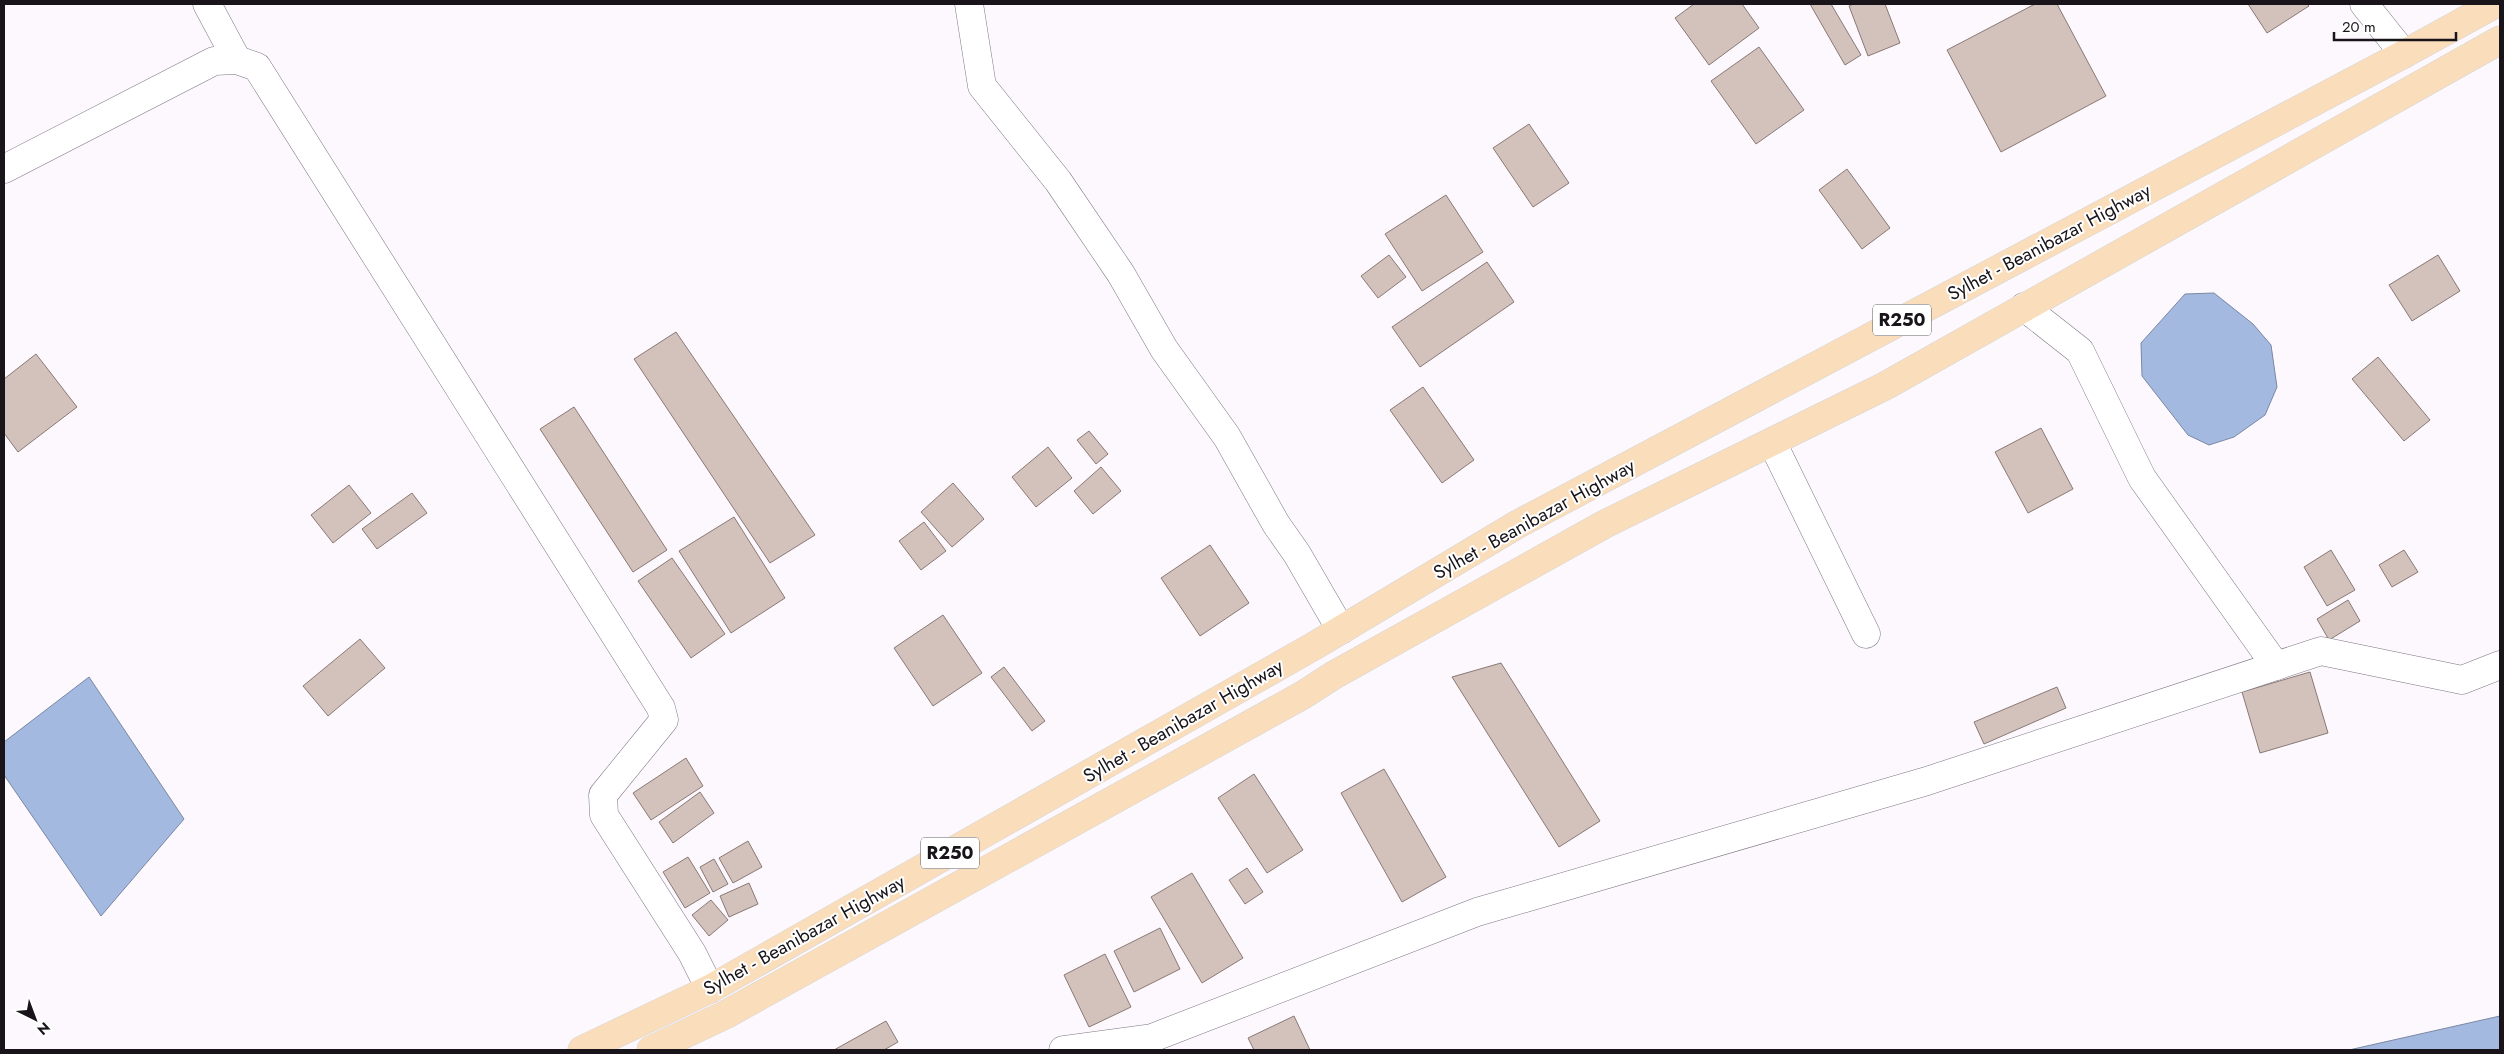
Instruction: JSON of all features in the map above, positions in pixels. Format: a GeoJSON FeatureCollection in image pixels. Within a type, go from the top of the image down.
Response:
{"type":"FeatureCollection","features":[{"type":"Feature","properties":{"kind":"main road","name":"Sylhet - Beanibazar Highway"},"geometry":{"type":"LineString","coordinates":[[582,1050],[710,989],[1342,630],[1518,524],[2495,4]]}},
{"type":"Feature","properties":{"kind":"main road","name":"Sylhet - Beanibazar Highway"},"geometry":{"type":"LineString","coordinates":[[651,1050],[759,996],[1303,695],[1342,671],[1605,524],[1885,386],[2498,45]]}},
{"type":"Feature","properties":{"kind":"street"},"geometry":{"type":"LineString","coordinates":[[207,4],[237,60]]}},
{"type":"Feature","properties":{"kind":"street"},"geometry":{"type":"LineString","coordinates":[[969,4],[982,86],[1058,181],[1121,274],[1164,348],[1226,437],[1276,524],[1297,554],[1342,630]]}},
{"type":"Feature","properties":{"kind":"street"},"geometry":{"type":"LineString","coordinates":[[2364,4],[2404,54]]}},
{"type":"Feature","properties":{"kind":"street"},"geometry":{"type":"LineString","coordinates":[[4,169],[214,61],[237,60],[256,67],[661,708],[664,720],[603,795],[604,815],[692,953],[710,989]]}},
{"type":"Feature","properties":{"kind":"street"},"geometry":{"type":"LineString","coordinates":[[2024,307],[2080,352],[2142,478],[2276,666]]}},
{"type":"Feature","properties":{"kind":"street"},"geometry":{"type":"LineString","coordinates":[[1772,442],[1866,634]]}},
{"type":"Feature","properties":{"kind":"street"},"geometry":{"type":"LineString","coordinates":[[1063,1050],[1152,1038],[1477,912],[1927,781],[2321,651],[2462,680],[2500,665]]}},
{"type":"Feature","properties":{"kind":"water"},"geometry":{"type":"Polygon","coordinates":[[[2214,293],[2253,324],[2271,345],[2277,387],[2265,415],[2234,437],[2209,445],[2188,435],[2142,376],[2141,343],[2185,294],[2214,293]]]}},
{"type":"Feature","properties":{"kind":"water"},"geometry":{"type":"Polygon","coordinates":[[[89,677],[184,819],[101,916],[4,775],[4,742],[89,677]]]}},
{"type":"Feature","properties":{"kind":"water"},"geometry":{"type":"Polygon","coordinates":[[[2500,1016],[2500,1050],[2349,1050],[2500,1016]]]}},
{"type":"Feature","properties":{"kind":"building"},"geometry":{"type":"Polygon","coordinates":[[[1694,4],[1742,4],[1759,28],[1709,65],[1675,18],[1694,4]]]}},
{"type":"Feature","properties":{"kind":"building"},"geometry":{"type":"Polygon","coordinates":[[[1810,4],[1831,4],[1861,55],[1845,65],[1810,4]]]}},
{"type":"Feature","properties":{"kind":"building"},"geometry":{"type":"Polygon","coordinates":[[[1853,4],[1885,4],[1900,43],[1868,56],[1849,6],[1853,4]]]}},
{"type":"Feature","properties":{"kind":"building"},"geometry":{"type":"Polygon","coordinates":[[[2035,4],[2057,4],[2106,96],[2001,152],[1947,50],[2035,4]]]}},
{"type":"Feature","properties":{"kind":"building"},"geometry":{"type":"Polygon","coordinates":[[[2248,4],[2307,4],[2309,6],[2267,33],[2248,4]]]}},
{"type":"Feature","properties":{"kind":"building"},"geometry":{"type":"Polygon","coordinates":[[[1759,47],[1804,110],[1756,144],[1711,81],[1759,47]]]}},
{"type":"Feature","properties":{"kind":"building"},"geometry":{"type":"Polygon","coordinates":[[[1529,124],[1569,183],[1533,207],[1493,148],[1529,124]]]}},
{"type":"Feature","properties":{"kind":"building"},"geometry":{"type":"Polygon","coordinates":[[[1847,169],[1890,228],[1862,249],[1819,190],[1847,169]]]}},
{"type":"Feature","properties":{"kind":"building"},"geometry":{"type":"Polygon","coordinates":[[[1446,195],[1483,252],[1422,291],[1385,234],[1446,195]]]}},
{"type":"Feature","properties":{"kind":"building"},"geometry":{"type":"Polygon","coordinates":[[[1389,255],[1406,277],[1378,298],[1361,276],[1389,255]]]}},
{"type":"Feature","properties":{"kind":"building"},"geometry":{"type":"Polygon","coordinates":[[[2438,255],[2460,291],[2412,321],[2389,285],[2438,255]]]}},
{"type":"Feature","properties":{"kind":"building"},"geometry":{"type":"Polygon","coordinates":[[[1487,262],[1514,302],[1420,367],[1392,327],[1487,262]]]}},
{"type":"Feature","properties":{"kind":"building"},"geometry":{"type":"Polygon","coordinates":[[[676,332],[815,535],[770,563],[634,359],[676,332]]]}},
{"type":"Feature","properties":{"kind":"building"},"geometry":{"type":"Polygon","coordinates":[[[36,354],[77,407],[18,452],[4,433],[4,379],[36,354]]]}},
{"type":"Feature","properties":{"kind":"building"},"geometry":{"type":"Polygon","coordinates":[[[2378,357],[2430,420],[2404,441],[2352,379],[2378,357]]]}},
{"type":"Feature","properties":{"kind":"building"},"geometry":{"type":"Polygon","coordinates":[[[1423,387],[1474,460],[1442,483],[1390,410],[1423,387]]]}},
{"type":"Feature","properties":{"kind":"building"},"geometry":{"type":"Polygon","coordinates":[[[574,407],[667,550],[633,572],[540,429],[574,407]]]}},
{"type":"Feature","properties":{"kind":"building"},"geometry":{"type":"Polygon","coordinates":[[[2041,428],[2073,489],[2028,513],[1995,452],[2041,428]]]}},
{"type":"Feature","properties":{"kind":"building"},"geometry":{"type":"Polygon","coordinates":[[[1089,431],[1108,454],[1096,464],[1077,440],[1089,431]]]}},
{"type":"Feature","properties":{"kind":"building"},"geometry":{"type":"Polygon","coordinates":[[[1048,447],[1072,478],[1036,507],[1012,477],[1048,447]]]}},
{"type":"Feature","properties":{"kind":"building"},"geometry":{"type":"Polygon","coordinates":[[[1101,467],[1121,491],[1093,514],[1074,491],[1101,467]]]}},
{"type":"Feature","properties":{"kind":"building"},"geometry":{"type":"Polygon","coordinates":[[[953,483],[984,519],[952,547],[921,512],[953,483]]]}},
{"type":"Feature","properties":{"kind":"building"},"geometry":{"type":"Polygon","coordinates":[[[349,485],[371,513],[333,543],[311,515],[349,485]]]}},
{"type":"Feature","properties":{"kind":"building"},"geometry":{"type":"Polygon","coordinates":[[[412,493],[427,513],[377,549],[362,529],[412,493]]]}},
{"type":"Feature","properties":{"kind":"building"},"geometry":{"type":"Polygon","coordinates":[[[734,517],[785,598],[731,633],[679,551],[734,517]]]}},
{"type":"Feature","properties":{"kind":"building"},"geometry":{"type":"Polygon","coordinates":[[[924,522],[946,551],[921,570],[899,541],[924,522]]]}},
{"type":"Feature","properties":{"kind":"building"},"geometry":{"type":"Polygon","coordinates":[[[1210,545],[1249,603],[1200,636],[1161,578],[1210,545]]]}},
{"type":"Feature","properties":{"kind":"building"},"geometry":{"type":"Polygon","coordinates":[[[2331,550],[2355,590],[2327,606],[2304,567],[2331,550]]]}},
{"type":"Feature","properties":{"kind":"building"},"geometry":{"type":"Polygon","coordinates":[[[2404,550],[2418,572],[2392,587],[2379,565],[2404,550]]]}},
{"type":"Feature","properties":{"kind":"building"},"geometry":{"type":"Polygon","coordinates":[[[672,558],[725,634],[691,658],[638,581],[672,558]]]}},
{"type":"Feature","properties":{"kind":"building"},"geometry":{"type":"Polygon","coordinates":[[[2348,600],[2360,621],[2329,640],[2317,619],[2348,600]]]}},
{"type":"Feature","properties":{"kind":"building"},"geometry":{"type":"Polygon","coordinates":[[[943,615],[982,673],[933,706],[894,648],[943,615]]]}},
{"type":"Feature","properties":{"kind":"building"},"geometry":{"type":"Polygon","coordinates":[[[360,639],[385,668],[328,716],[303,686],[360,639]]]}},
{"type":"Feature","properties":{"kind":"building"},"geometry":{"type":"Polygon","coordinates":[[[1501,663],[1600,821],[1559,847],[1452,677],[1501,663]]]}},
{"type":"Feature","properties":{"kind":"building"},"geometry":{"type":"Polygon","coordinates":[[[1004,667],[1045,721],[1032,731],[991,677],[1004,667]]]}},
{"type":"Feature","properties":{"kind":"building"},"geometry":{"type":"Polygon","coordinates":[[[2310,672],[2328,733],[2260,753],[2242,692],[2310,672]]]}},
{"type":"Feature","properties":{"kind":"building"},"geometry":{"type":"Polygon","coordinates":[[[2057,687],[2066,708],[1984,744],[1974,722],[2057,687]]]}},
{"type":"Feature","properties":{"kind":"building"},"geometry":{"type":"Polygon","coordinates":[[[686,758],[703,786],[651,820],[633,793],[686,758]]]}},
{"type":"Feature","properties":{"kind":"building"},"geometry":{"type":"Polygon","coordinates":[[[1384,769],[1446,877],[1402,902],[1341,793],[1384,769]]]}},
{"type":"Feature","properties":{"kind":"building"},"geometry":{"type":"Polygon","coordinates":[[[1254,774],[1303,850],[1267,873],[1218,798],[1254,774]]]}},
{"type":"Feature","properties":{"kind":"building"},"geometry":{"type":"Polygon","coordinates":[[[700,792],[714,813],[673,843],[659,822],[700,792]]]}},
{"type":"Feature","properties":{"kind":"building"},"geometry":{"type":"Polygon","coordinates":[[[748,841],[762,867],[733,883],[719,858],[748,841]]]}},
{"type":"Feature","properties":{"kind":"building"},"geometry":{"type":"Polygon","coordinates":[[[688,857],[710,893],[685,908],[663,872],[688,857]]]}},
{"type":"Feature","properties":{"kind":"building"},"geometry":{"type":"Polygon","coordinates":[[[714,859],[728,884],[713,892],[700,867],[714,859]]]}},
{"type":"Feature","properties":{"kind":"building"},"geometry":{"type":"Polygon","coordinates":[[[1247,868],[1263,892],[1245,904],[1229,880],[1247,868]]]}},
{"type":"Feature","properties":{"kind":"building"},"geometry":{"type":"Polygon","coordinates":[[[1192,873],[1243,958],[1202,983],[1151,897],[1192,873]]]}},
{"type":"Feature","properties":{"kind":"building"},"geometry":{"type":"Polygon","coordinates":[[[749,883],[758,904],[729,917],[720,896],[749,883]]]}},
{"type":"Feature","properties":{"kind":"building"},"geometry":{"type":"Polygon","coordinates":[[[711,900],[728,920],[709,936],[692,915],[711,900]]]}},
{"type":"Feature","properties":{"kind":"building"},"geometry":{"type":"Polygon","coordinates":[[[1160,928],[1180,969],[1134,992],[1114,951],[1160,928]]]}},
{"type":"Feature","properties":{"kind":"building"},"geometry":{"type":"Polygon","coordinates":[[[1105,954],[1131,1007],[1089,1027],[1064,975],[1105,954]]]}},
{"type":"Feature","properties":{"kind":"building"},"geometry":{"type":"Polygon","coordinates":[[[1294,1016],[1310,1050],[1254,1050],[1248,1038],[1294,1016]]]}},
{"type":"Feature","properties":{"kind":"building"},"geometry":{"type":"Polygon","coordinates":[[[886,1021],[898,1042],[884,1050],[834,1050],[886,1021]]]}}]}
